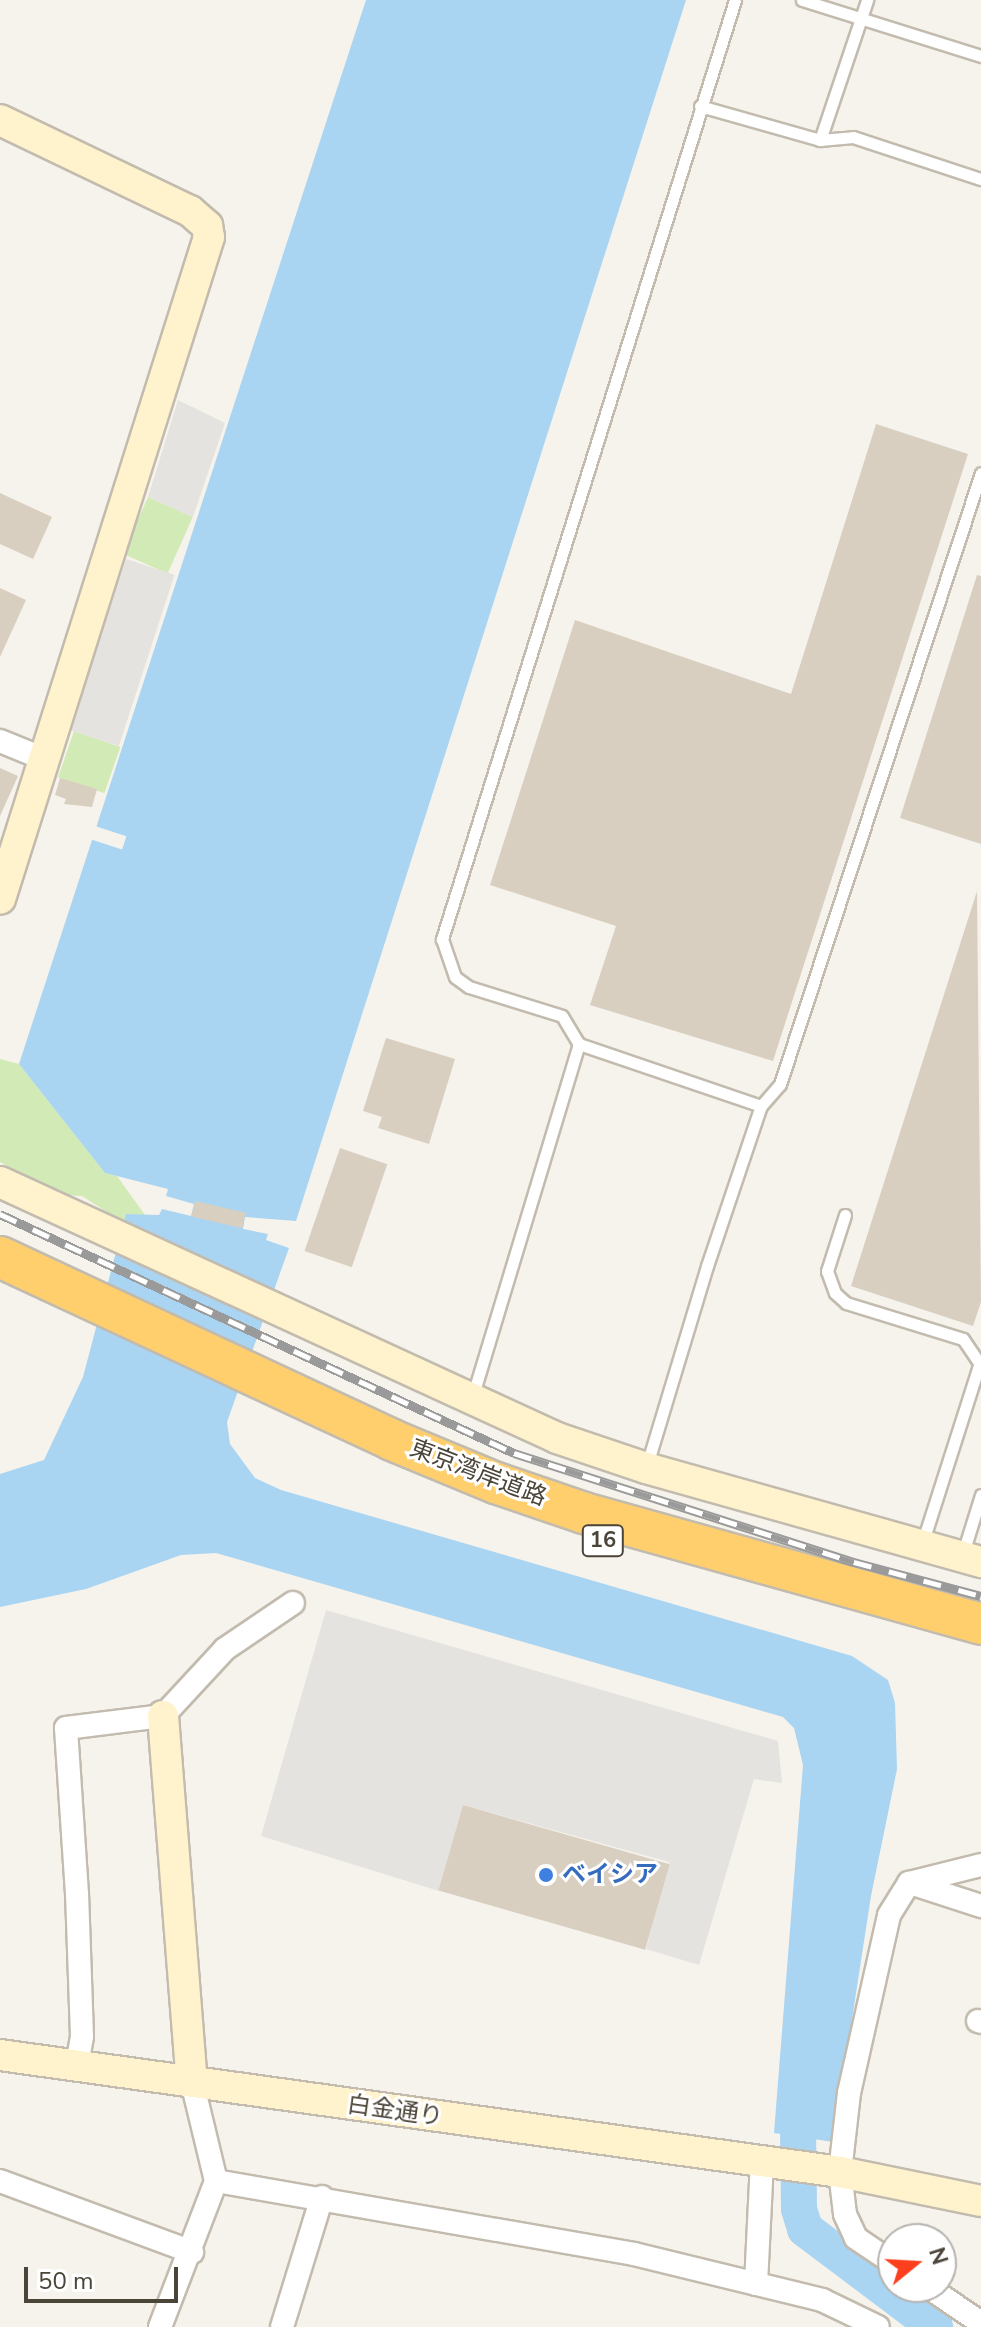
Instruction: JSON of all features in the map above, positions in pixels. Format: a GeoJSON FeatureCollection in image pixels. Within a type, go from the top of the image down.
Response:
{"type":"FeatureCollection","features":[{"type":"Feature","properties":{"kind":"highway","name":"東京湾岸道路"},"geometry":{"type":"LineString","coordinates":[[0,1257],[103,1317],[244,1382],[464,1493],[545,1522],[981,1647]]}},
{"type":"Feature","properties":{"kind":"highway","name":"東京湾岸道路"},"geometry":{"type":"LineString","coordinates":[[0,1281],[103,1317]]}},
{"type":"Feature","properties":{"kind":"highway","name":"東京湾岸道路"},"geometry":{"type":"LineString","coordinates":[[244,1382],[570,1508],[981,1624]]}},
{"type":"Feature","properties":{"kind":"street"},"geometry":{"type":"LineString","coordinates":[[0,120],[190,211],[207,226],[209,237],[0,899]]}},
{"type":"Feature","properties":{"kind":"street"},"geometry":{"type":"LineString","coordinates":[[0,741],[44,759]]}},
{"type":"Feature","properties":{"kind":"street"},"geometry":{"type":"LineString","coordinates":[[0,1182],[471,1402],[646,1468],[972,1559]]}},
{"type":"Feature","properties":{"kind":"street"},"geometry":{"type":"LineString","coordinates":[[77,2065],[82,2036],[66,1728],[163,1716],[225,1649],[293,1603]]}},
{"type":"Feature","properties":{"kind":"street"},"geometry":{"type":"LineString","coordinates":[[160,2327],[192,2252],[216,2181],[192,2082],[163,1716]]}},
{"type":"Feature","properties":{"kind":"street"},"geometry":{"type":"LineString","coordinates":[[877,2252],[856,2238],[845,2214],[840,2172],[849,2093],[889,1915],[909,1883],[981,1865]]}},
{"type":"Feature","properties":{"kind":"street"},"geometry":{"type":"LineString","coordinates":[[909,1883],[981,1906]]}},
{"type":"Feature","properties":{"kind":"street","name":"白金通り"},"geometry":{"type":"LineString","coordinates":[[0,2055],[840,2172]]}},
{"type":"Feature","properties":{"kind":"street"},"geometry":{"type":"LineString","coordinates":[[756,2284],[776,2163]]}},
{"type":"Feature","properties":{"kind":"street"},"geometry":{"type":"LineString","coordinates":[[840,2172],[981,2201]]}},
{"type":"Feature","properties":{"kind":"street"},"geometry":{"type":"LineString","coordinates":[[0,2181],[192,2252]]}},
{"type":"Feature","properties":{"kind":"street"},"geometry":{"type":"LineString","coordinates":[[216,2181],[620,2251],[822,2300],[878,2327]]}},
{"type":"Feature","properties":{"kind":"street"},"geometry":{"type":"LineString","coordinates":[[282,2327],[322,2197]]}},
{"type":"Feature","properties":{"kind":"street"},"geometry":{"type":"LineString","coordinates":[[953,2303],[974,2317]]}},
{"type":"Feature","properties":{"kind":"lane"},"geometry":{"type":"LineString","coordinates":[[735,0],[442,939],[449,965],[463,983],[562,1016],[579,1044],[761,1106]]}},
{"type":"Feature","properties":{"kind":"lane"},"geometry":{"type":"LineString","coordinates":[[802,0],[981,56]]}},
{"type":"Feature","properties":{"kind":"lane"},"geometry":{"type":"LineString","coordinates":[[820,140],[867,0]]}},
{"type":"Feature","properties":{"kind":"lane"},"geometry":{"type":"LineString","coordinates":[[700,106],[820,140],[853,137],[981,179]]}},
{"type":"Feature","properties":{"kind":"lane"},"geometry":{"type":"LineString","coordinates":[[646,1468],[761,1106],[780,1084],[981,473]]}},
{"type":"Feature","properties":{"kind":"lane"},"geometry":{"type":"LineString","coordinates":[[471,1402],[579,1044]]}},
{"type":"Feature","properties":{"kind":"lane"},"geometry":{"type":"LineString","coordinates":[[845,1215],[827,1271],[835,1293],[846,1303],[963,1339],[975,1351],[980,1366],[922,1545]]}},
{"type":"Feature","properties":{"kind":"lane"},"geometry":{"type":"LineString","coordinates":[[972,1559],[981,1495]]}},
{"type":"Feature","properties":{"kind":"green space"},"geometry":{"type":"Polygon","coordinates":[[[148,497],[193,517],[168,574],[123,554],[148,497]]]}},
{"type":"Feature","properties":{"kind":"green space"},"geometry":{"type":"Polygon","coordinates":[[[74,731],[120,747],[104,793],[58,777],[74,731]]]}},
{"type":"Feature","properties":{"kind":"green space"},"geometry":{"type":"Polygon","coordinates":[[[0,1059],[19,1064],[105,1173],[117,1176],[145,1215],[126,1214],[124,1223],[82,1196],[61,1195],[0,1162],[0,1059]]]}},
{"type":"Feature","properties":{"kind":"shaded area"},"geometry":{"type":"Polygon","coordinates":[[[178,400],[225,423],[193,517],[148,497],[178,400]]]}},
{"type":"Feature","properties":{"kind":"shaded area"},"geometry":{"type":"Polygon","coordinates":[[[126,559],[175,575],[119,746],[70,730],[126,559]]]}},
{"type":"Feature","properties":{"kind":"shaded area"},"geometry":{"type":"Polygon","coordinates":[[[326,1610],[778,1741],[782,1783],[754,1779],[699,1965],[646,1949],[669,1862],[463,1805],[439,1891],[261,1836],[326,1610]]]}},
{"type":"Feature","properties":{"kind":"water"},"geometry":{"type":"Polygon","coordinates":[[[366,0],[686,0],[296,1221],[245,1217],[243,1229],[268,1234],[266,1240],[289,1248],[227,1422],[230,1444],[255,1478],[281,1490],[852,1656],[888,1680],[895,1703],[897,1769],[871,1896],[833,2142],[774,2133],[803,1765],[794,1728],[783,1717],[216,1553],[181,1555],[86,1589],[0,1607],[0,1474],[44,1460],[83,1377],[126,1214],[159,1215],[162,1209],[191,1216],[194,1204],[166,1196],[168,1189],[105,1173],[19,1064],[366,0]]]}},
{"type":"Feature","properties":{"kind":"pier"},"geometry":{"type":"Polygon","coordinates":[[[95,826],[126,836],[122,850],[91,839],[95,826]]]}},
{"type":"Feature","properties":{"kind":"building"},"geometry":{"type":"Polygon","coordinates":[[[876,424],[968,454],[773,1061],[590,1005],[616,926],[490,885],[575,620],[791,694],[876,424]]]}},
{"type":"Feature","properties":{"kind":"building"},"geometry":{"type":"Polygon","coordinates":[[[0,493],[52,517],[33,559],[0,544],[0,493]]]}},
{"type":"Feature","properties":{"kind":"building"},"geometry":{"type":"Polygon","coordinates":[[[977,575],[981,576],[981,844],[900,818],[977,575]]]}},
{"type":"Feature","properties":{"kind":"building"},"geometry":{"type":"Polygon","coordinates":[[[0,588],[26,600],[0,657],[0,588]]]}},
{"type":"Feature","properties":{"kind":"building"},"geometry":{"type":"Polygon","coordinates":[[[0,768],[18,776],[0,816],[0,768]]]}},
{"type":"Feature","properties":{"kind":"building"},"geometry":{"type":"Polygon","coordinates":[[[60,778],[97,789],[92,807],[64,804],[66,799],[55,795],[60,778]]]}},
{"type":"Feature","properties":{"kind":"building"},"geometry":{"type":"Polygon","coordinates":[[[977,891],[981,1302],[973,1326],[851,1286],[977,891]]]}},
{"type":"Feature","properties":{"kind":"building"},"geometry":{"type":"Polygon","coordinates":[[[386,1038],[455,1059],[429,1144],[378,1128],[382,1117],[363,1111],[386,1038]]]}},
{"type":"Feature","properties":{"kind":"building"},"geometry":{"type":"Polygon","coordinates":[[[340,1148],[387,1164],[352,1267],[305,1251],[340,1148]]]}},
{"type":"Feature","properties":{"kind":"building"},"geometry":{"type":"Polygon","coordinates":[[[195,1201],[246,1213],[242,1228],[191,1217],[195,1201]]]}},
{"type":"Feature","properties":{"kind":"building"},"geometry":{"type":"Polygon","coordinates":[[[463,1805],[670,1864],[645,1950],[438,1891],[463,1805]]]}},
{"type":"Feature","properties":{"kind":"waterway"},"geometry":{"type":"LineString","coordinates":[[798,2126],[799,2209],[805,2229],[935,2327]]}},
{"type":"Feature","properties":{"kind":"railway"},"geometry":{"type":"LineString","coordinates":[[0,1214],[514,1453],[854,1562],[981,1596]]}},
{"type":"Feature","properties":{"kind":"place","name":"ベイシア"},"geometry":{"type":"Point","coordinates":[546,1875]}}]}
